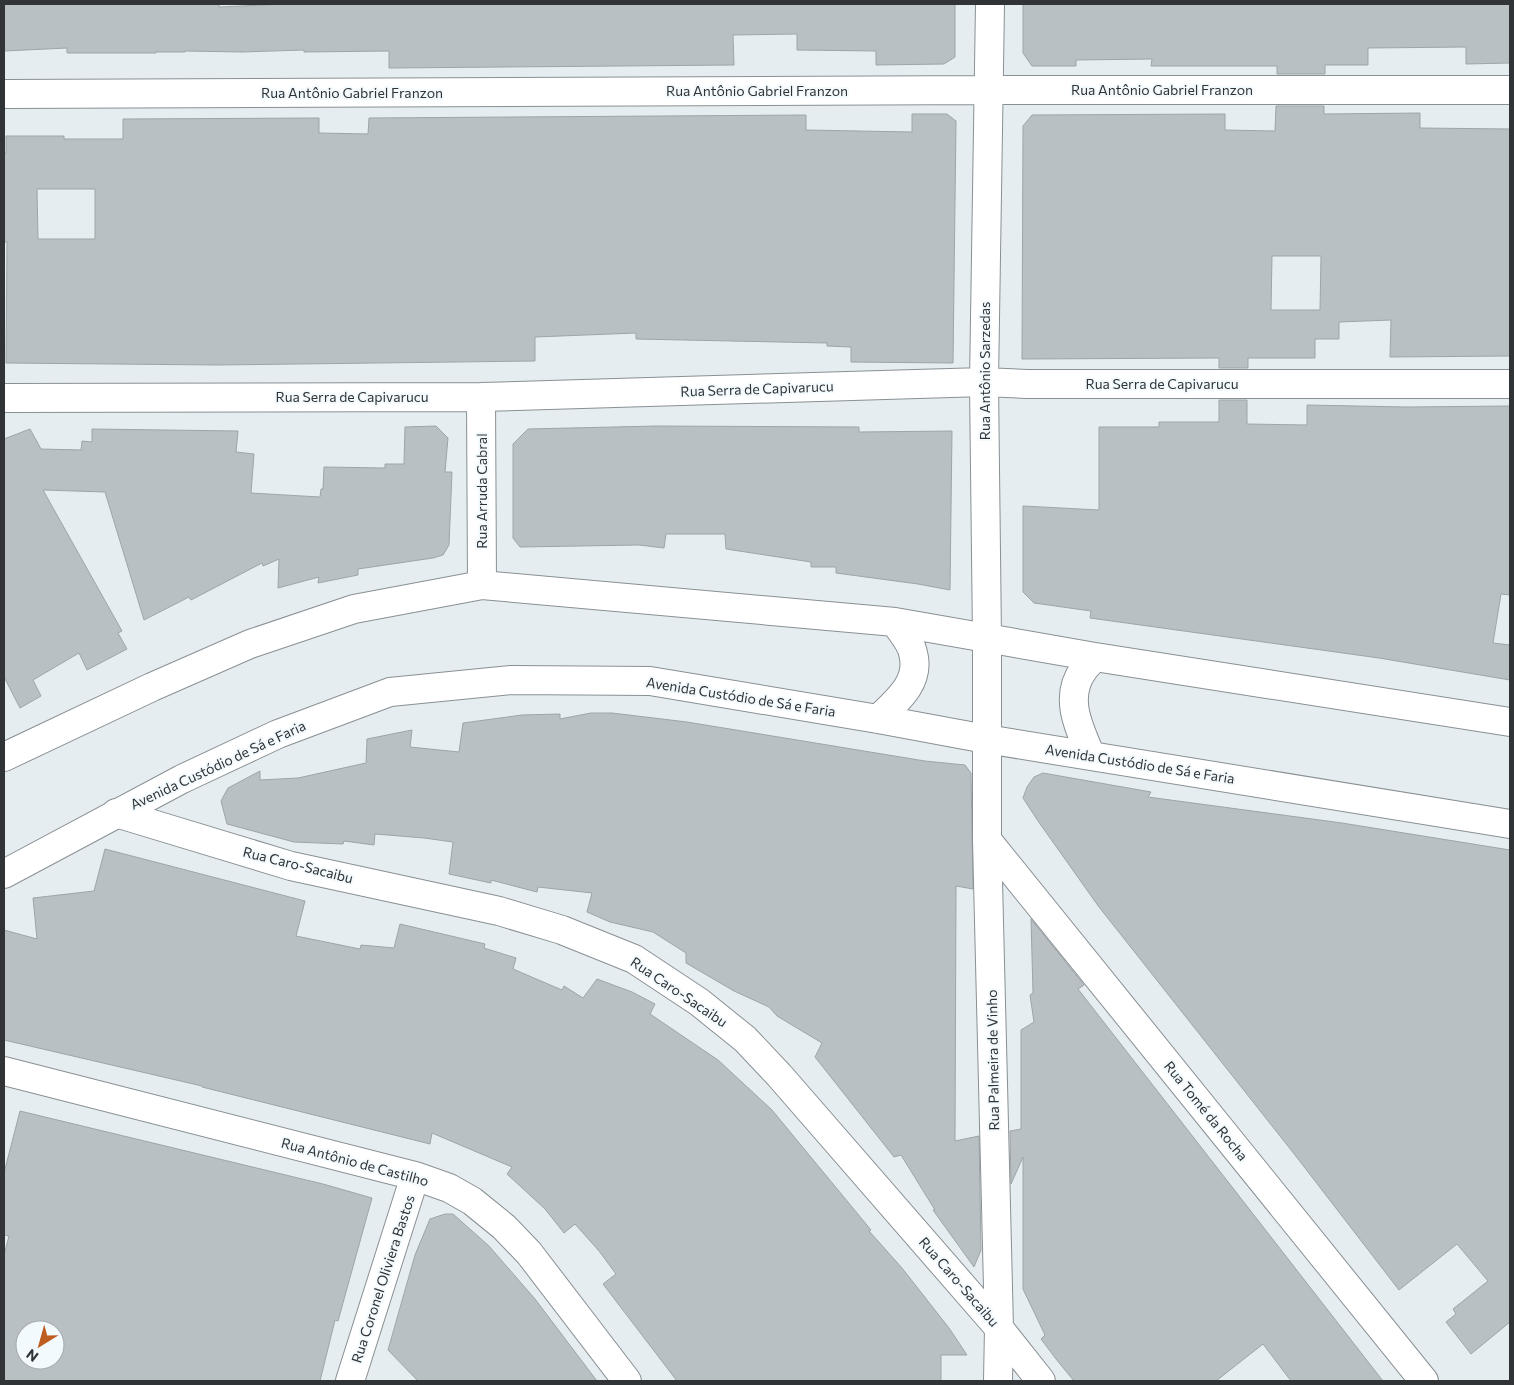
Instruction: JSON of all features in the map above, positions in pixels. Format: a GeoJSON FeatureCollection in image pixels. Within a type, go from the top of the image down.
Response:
{"type":"FeatureCollection","features":[{"type":"Feature","properties":{"kind":"street","name":"Rua Antônio Sarzedas"},"geometry":{"type":"LineString","coordinates":[[986,739],[987,639],[984,382],[990,4]]}},
{"type":"Feature","properties":{"kind":"street","name":"Rua Antônio Gabriel Franzon"},"geometry":{"type":"LineString","coordinates":[[4,94],[1510,90]]}},
{"type":"Feature","properties":{"kind":"street","name":"Rua Serra de Capivarucu"},"geometry":{"type":"LineString","coordinates":[[4,398],[481,397],[984,382],[1027,384],[1510,384]]}},
{"type":"Feature","properties":{"kind":"street","name":"Rua Arruda Cabral"},"geometry":{"type":"LineString","coordinates":[[481,397],[482,585]]}},
{"type":"Feature","properties":{"kind":"street"},"geometry":{"type":"LineString","coordinates":[[4,757],[144,691],[250,644],[354,609],[482,585],[895,622],[1095,657],[1510,722]]}},
{"type":"Feature","properties":{"kind":"street"},"geometry":{"type":"LineString","coordinates":[[878,719],[909,687],[915,663],[913,651],[895,622]]}},
{"type":"Feature","properties":{"kind":"street"},"geometry":{"type":"LineString","coordinates":[[1091,756],[1074,711],[1076,682],[1095,657]]}},
{"type":"Feature","properties":{"kind":"street","name":"Avenida Custódio de Sá e Faria"},"geometry":{"type":"LineString","coordinates":[[4,874],[182,779],[278,734],[390,692],[511,680],[650,681],[986,739],[1510,824]]}},
{"type":"Feature","properties":{"kind":"street","name":"Rua Palmeira de Vinho"},"geometry":{"type":"LineString","coordinates":[[986,739],[1000,1328],[998,1381]]}},
{"type":"Feature","properties":{"kind":"street","name":"Rua Caro-Sacaibu"},"geometry":{"type":"LineString","coordinates":[[116,813],[291,866],[521,917],[562,930],[634,959],[699,1002],[745,1038],[1000,1328],[1041,1381]]}},
{"type":"Feature","properties":{"kind":"street","name":"Rua Tomé da Rocha"},"geometry":{"type":"LineString","coordinates":[[987,840],[1424,1381]]}},
{"type":"Feature","properties":{"kind":"street","name":"Rua Antônio de Castilho"},"geometry":{"type":"LineString","coordinates":[[4,1071],[415,1176],[449,1188],[472,1201],[504,1227],[529,1253],[627,1381]]}},
{"type":"Feature","properties":{"kind":"street","name":"Rua Coronel Oliviera Bastos"},"geometry":{"type":"LineString","coordinates":[[350,1381],[415,1176]]}},
{"type":"Feature","properties":{"kind":"building"},"geometry":{"type":"Polygon","coordinates":[[[4,4],[219,4],[219,7],[285,4],[955,4],[955,57],[944,64],[876,65],[876,51],[797,50],[797,34],[733,35],[734,65],[389,68],[389,51],[304,52],[304,50],[67,53],[67,48],[4,51],[4,4]]]}},
{"type":"Feature","properties":{"kind":"building"},"geometry":{"type":"Polygon","coordinates":[[[1023,4],[1510,4],[1510,63],[1466,64],[1466,47],[1368,48],[1368,65],[1325,65],[1325,74],[1277,74],[1277,66],[1151,66],[1152,59],[1076,60],[1076,66],[1032,66],[1023,53],[1023,4]]]}},
{"type":"Feature","properties":{"kind":"building"},"geometry":{"type":"Polygon","coordinates":[[[1276,106],[1324,106],[1324,114],[1420,113],[1420,128],[1510,129],[1510,356],[1390,357],[1391,320],[1339,322],[1339,339],[1315,339],[1315,358],[1248,358],[1248,368],[1219,368],[1219,358],[1022,359],[1023,126],[1032,115],[1225,114],[1225,130],[1275,131],[1276,106]],[[1272,256],[1271,310],[1320,310],[1321,256],[1272,256]]]}},
{"type":"Feature","properties":{"kind":"building"},"geometry":{"type":"Polygon","coordinates":[[[912,114],[947,114],[956,121],[953,363],[851,362],[851,347],[827,346],[827,343],[636,339],[636,333],[535,337],[535,361],[219,365],[6,363],[7,242],[4,242],[4,153],[6,153],[6,136],[64,136],[64,139],[123,139],[123,119],[319,118],[319,133],[368,134],[369,118],[806,115],[806,130],[912,132],[912,114]],[[37,189],[38,239],[95,239],[95,189],[37,189]]]}},
{"type":"Feature","properties":{"kind":"building"},"geometry":{"type":"Polygon","coordinates":[[[1219,400],[1247,400],[1247,424],[1307,425],[1307,405],[1407,407],[1510,406],[1510,595],[1501,594],[1493,643],[1510,645],[1510,680],[1379,658],[1090,618],[1091,611],[1034,603],[1023,592],[1023,506],[1099,510],[1099,427],[1159,427],[1159,422],[1219,422],[1219,400]]]}},
{"type":"Feature","properties":{"kind":"building"},"geometry":{"type":"Polygon","coordinates":[[[436,426],[448,438],[445,472],[452,472],[449,545],[443,555],[358,569],[358,575],[318,583],[319,577],[278,588],[279,559],[263,566],[262,563],[191,600],[189,597],[144,620],[105,492],[43,490],[122,631],[118,633],[127,649],[87,670],[79,653],[33,680],[41,696],[20,708],[4,677],[4,439],[30,429],[41,449],[81,450],[82,441],[92,442],[92,429],[238,431],[236,452],[254,454],[251,493],[320,497],[321,489],[323,489],[324,467],[385,468],[385,464],[404,464],[405,427],[436,426]]]}},
{"type":"Feature","properties":{"kind":"building"},"geometry":{"type":"Polygon","coordinates":[[[656,426],[859,427],[859,432],[952,431],[950,590],[836,573],[836,567],[811,567],[811,562],[726,549],[725,534],[666,534],[664,548],[639,545],[520,547],[513,538],[513,444],[528,429],[656,426]]]}},
{"type":"Feature","properties":{"kind":"building"},"geometry":{"type":"Polygon","coordinates":[[[591,713],[612,713],[687,722],[925,761],[965,765],[971,773],[973,889],[956,886],[955,1141],[979,1136],[981,1250],[974,1267],[933,1210],[935,1210],[901,1155],[894,1157],[815,1057],[822,1043],[777,1016],[769,1007],[734,991],[686,963],[686,953],[653,932],[610,922],[587,912],[592,893],[538,887],[537,892],[491,880],[491,883],[449,874],[453,842],[375,834],[374,845],[344,841],[343,844],[294,842],[227,824],[221,801],[228,788],[260,771],[260,780],[298,778],[366,763],[367,739],[412,730],[410,747],[459,752],[463,723],[522,715],[560,714],[560,719],[591,713]]]}},
{"type":"Feature","properties":{"kind":"building"},"geometry":{"type":"Polygon","coordinates":[[[1043,773],[1151,792],[1148,797],[1342,823],[1510,850],[1510,1322],[1471,1354],[1446,1322],[1456,1314],[1453,1309],[1488,1281],[1457,1244],[1399,1290],[1099,907],[1038,821],[1023,798],[1027,787],[1034,777],[1043,773]]]}},
{"type":"Feature","properties":{"kind":"building"},"geometry":{"type":"Polygon","coordinates":[[[105,849],[305,901],[296,936],[360,949],[361,945],[394,948],[400,924],[485,944],[484,948],[516,958],[513,969],[562,990],[564,986],[583,998],[597,979],[632,992],[655,1004],[650,1014],[718,1060],[772,1110],[871,1230],[869,1231],[902,1268],[949,1328],[967,1355],[941,1355],[941,1381],[677,1381],[603,1284],[616,1274],[599,1251],[575,1224],[564,1233],[545,1209],[507,1174],[512,1167],[432,1133],[430,1144],[202,1086],[4,1040],[4,930],[37,939],[33,898],[94,891],[105,849]]]}},
{"type":"Feature","properties":{"kind":"building"},"geometry":{"type":"Polygon","coordinates":[[[1031,919],[1084,985],[1078,989],[1383,1381],[1291,1381],[1263,1344],[1216,1381],[1074,1381],[1056,1359],[1041,1339],[1045,1335],[1023,1289],[1023,1157],[1011,1184],[1010,1131],[1021,1129],[1021,1030],[1034,1022],[1030,995],[1033,993],[1031,919]]]}},
{"type":"Feature","properties":{"kind":"building"},"geometry":{"type":"Polygon","coordinates":[[[20,1111],[323,1184],[372,1198],[338,1321],[335,1320],[320,1381],[4,1381],[4,1255],[9,1236],[4,1235],[4,1173],[20,1111]]]}},
{"type":"Feature","properties":{"kind":"building"},"geometry":{"type":"Polygon","coordinates":[[[445,1214],[453,1214],[489,1246],[535,1299],[597,1381],[418,1381],[388,1350],[415,1255],[430,1219],[445,1214]]]}}]}
